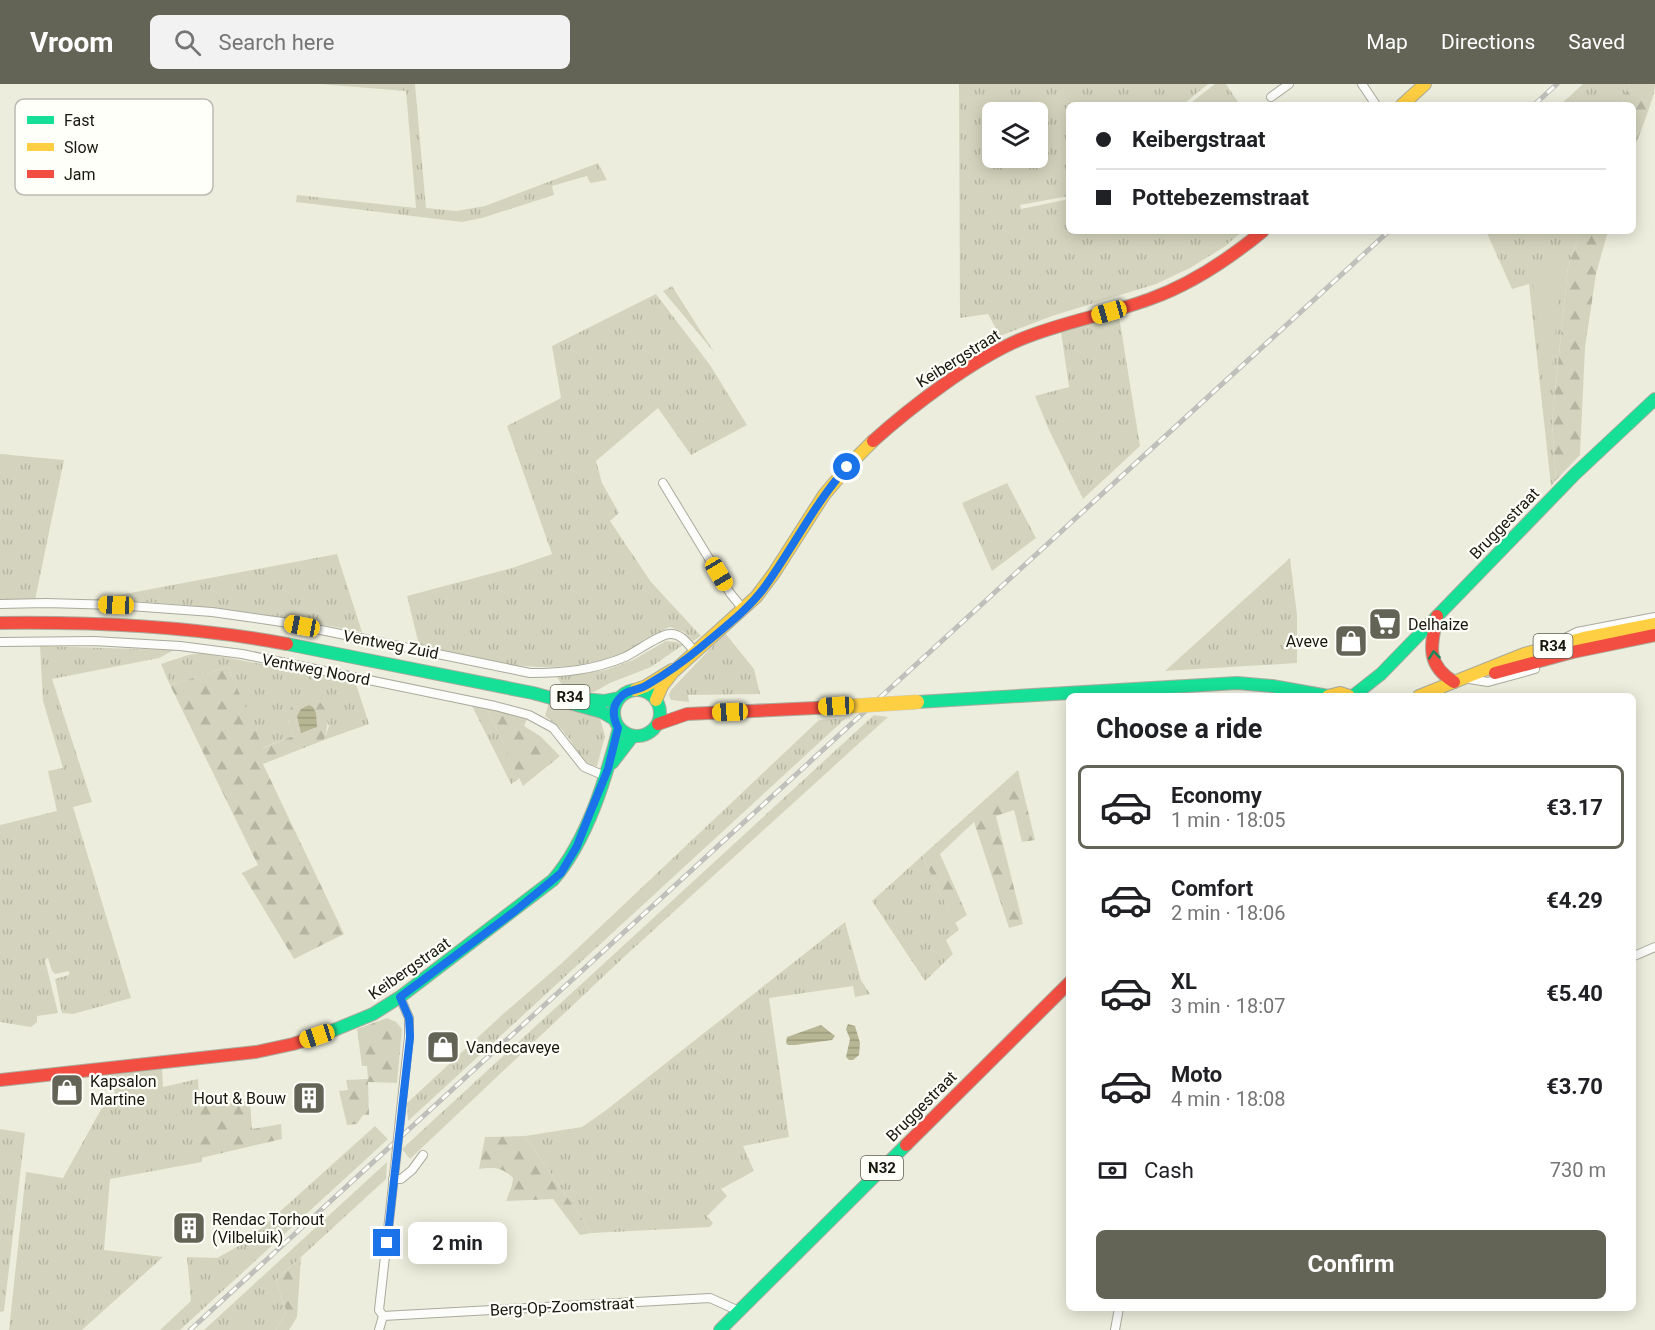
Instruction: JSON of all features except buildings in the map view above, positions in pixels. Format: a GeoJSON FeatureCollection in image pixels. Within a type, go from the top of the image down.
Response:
{"type":"FeatureCollection","features":[{"type":"Feature","properties":{"kind":"main road"},"geometry":{"type":"LineString","coordinates":[[1404,102],[1425,84]]}},
{"type":"Feature","properties":{"kind":"main road","name":"Keibergstraat"},"geometry":{"type":"LineString","coordinates":[[635,690],[646,686],[678,666],[763,589],[810,515],[839,476],[876,437],[912,408],[1000,349],[1066,323],[1153,298],[1209,271],[1238,252],[1259,234]]}},
{"type":"Feature","properties":{"kind":"main road","name":"Bruggestraat"},"geometry":{"type":"LineString","coordinates":[[1370,693],[1381,675],[1437,615],[1575,474],[1655,399]]}},
{"type":"Feature","properties":{"kind":"main road"},"geometry":{"type":"LineString","coordinates":[[1437,615],[1432,651],[1433,662],[1438,671],[1454,682]]}},
{"type":"Feature","properties":{"kind":"main road","name":"R34"},"geometry":{"type":"LineString","coordinates":[[0,623],[110,624],[189,629],[308,647],[520,691],[602,712],[616,724]]}},
{"type":"Feature","properties":{"kind":"main road","name":"R34"},"geometry":{"type":"LineString","coordinates":[[1426,693],[1513,658],[1558,645],[1655,624]]}},
{"type":"Feature","properties":{"kind":"main road","name":"R34"},"geometry":{"type":"LineString","coordinates":[[1454,682],[1573,652],[1655,635]]}},
{"type":"Feature","properties":{"kind":"main road","name":"Keibergstraat"},"geometry":{"type":"LineString","coordinates":[[657,703],[658,692],[678,666]]}},
{"type":"Feature","properties":{"kind":"main road","name":"Bruggestraat"},"geometry":{"type":"LineString","coordinates":[[1355,693],[1381,675]]}},
{"type":"Feature","properties":{"kind":"main road"},"geometry":{"type":"LineString","coordinates":[[658,724],[660,715],[657,703],[650,694],[635,690],[619,698],[613,712],[616,724],[632,736],[647,735],[658,724],[687,714],[1216,683],[1259,683],[1295,692]]}},
{"type":"Feature","properties":{"kind":"main road","name":"R34"},"geometry":{"type":"LineString","coordinates":[[520,691],[604,701],[619,698]]}},
{"type":"Feature","properties":{"kind":"main road"},"geometry":{"type":"LineString","coordinates":[[657,703],[687,714]]}},
{"type":"Feature","properties":{"kind":"main road","name":"Keibergstraat"},"geometry":{"type":"LineString","coordinates":[[0,1080],[265,1050],[337,1030],[373,1014],[400,997],[515,911],[561,873],[577,846],[606,773],[616,724]]}},
{"type":"Feature","properties":{"kind":"main road","name":"Keibergstraat"},"geometry":{"type":"LineString","coordinates":[[606,773],[632,736]]}},
{"type":"Feature","properties":{"kind":"main road","name":"Bruggestraat"},"geometry":{"type":"LineString","coordinates":[[720,1330],[1066,986]]}},
{"type":"Feature","properties":{"kind":"street"},"geometry":{"type":"LineString","coordinates":[[1271,97],[1289,84]]}},
{"type":"Feature","properties":{"kind":"street"},"geometry":{"type":"LineString","coordinates":[[1362,84],[1374,102]]}},
{"type":"Feature","properties":{"kind":"street"},"geometry":{"type":"LineString","coordinates":[[663,483],[730,593],[743,609]]}},
{"type":"Feature","properties":{"kind":"street","name":"Ventweg Zuid"},"geometry":{"type":"LineString","coordinates":[[0,604],[116,605],[212,612],[282,622],[530,673],[558,673],[608,663],[636,652],[667,634],[673,634],[685,640],[695,652]]}},
{"type":"Feature","properties":{"kind":"street"},"geometry":{"type":"LineString","coordinates":[[1558,645],[1577,632],[1655,617]]}},
{"type":"Feature","properties":{"kind":"street","name":"Ventweg Noord"},"geometry":{"type":"LineString","coordinates":[[0,642],[94,641],[180,646],[242,654],[485,703],[539,720],[559,735],[584,767],[606,773]]}},
{"type":"Feature","properties":{"kind":"street"},"geometry":{"type":"LineString","coordinates":[[1469,679],[1484,682],[1498,680],[1572,659],[1655,642]]}},
{"type":"Feature","properties":{"kind":"street"},"geometry":{"type":"LineString","coordinates":[[1636,955],[1655,948]]}},
{"type":"Feature","properties":{"kind":"street"},"geometry":{"type":"LineString","coordinates":[[379,1330],[383,1316],[379,1310],[410,1037],[409,1018],[400,997]]}},
{"type":"Feature","properties":{"kind":"street"},"geometry":{"type":"LineString","coordinates":[[393,1179],[401,1179],[412,1170],[423,1155]]}},
{"type":"Feature","properties":{"kind":"street","name":"Berg-Op-Zoomstraat"},"geometry":{"type":"LineString","coordinates":[[383,1316],[710,1298],[739,1311]]}},
{"type":"Feature","properties":{"kind":"street"},"geometry":{"type":"LineString","coordinates":[[1115,1330],[1118,1311]]}},
{"type":"Feature","properties":{"kind":"green space"},"geometry":{"type":"Polygon","coordinates":[[[319,84],[415,84],[426,208],[456,211],[485,206],[598,163],[607,180],[590,183],[587,176],[552,186],[554,195],[462,222],[296,202],[297,195],[416,208],[406,91],[319,84]]]}},
{"type":"Feature","properties":{"kind":"green space"},"geometry":{"type":"Polygon","coordinates":[[[959,84],[1208,84],[1186,102],[1066,102],[1066,197],[1020,205],[1021,209],[1066,200],[1066,234],[1239,234],[1224,247],[1190,268],[1156,284],[1052,316],[1000,336],[988,314],[960,318],[959,84]]]}},
{"type":"Feature","properties":{"kind":"green space"},"geometry":{"type":"Polygon","coordinates":[[[1215,84],[1226,84],[1238,102],[1192,102],[1215,84]]]}},
{"type":"Feature","properties":{"kind":"green space"},"geometry":{"type":"Polygon","coordinates":[[[1583,84],[1630,84],[1621,102],[1563,102],[1583,84]]]}},
{"type":"Feature","properties":{"kind":"green space"},"geometry":{"type":"Polygon","coordinates":[[[1630,84],[1655,84],[1650,107],[1636,145],[1636,102],[1621,102],[1630,84]]]}},
{"type":"Feature","properties":{"kind":"green space"},"geometry":{"type":"Polygon","coordinates":[[[1487,234],[1579,234],[1568,267],[1552,422],[1556,480],[1551,486],[1529,284],[1512,289],[1487,234]]]}},
{"type":"Feature","properties":{"kind":"green space"},"geometry":{"type":"Polygon","coordinates":[[[1579,234],[1607,234],[1596,274],[1585,348],[1580,455],[1556,480],[1552,422],[1568,267],[1579,234]]]}},
{"type":"Feature","properties":{"kind":"green space"},"geometry":{"type":"Polygon","coordinates":[[[1562,267],[1549,399],[1545,399],[1532,274],[1562,267]]]}},
{"type":"Feature","properties":{"kind":"green space"},"geometry":{"type":"Polygon","coordinates":[[[672,286],[714,352],[663,291],[672,286]]]}},
{"type":"Feature","properties":{"kind":"green space"},"geometry":{"type":"Polygon","coordinates":[[[656,294],[710,365],[747,425],[691,455],[658,408],[596,461],[602,483],[619,513],[610,521],[651,582],[701,636],[693,641],[684,632],[670,627],[613,657],[563,667],[515,665],[419,645],[407,596],[512,568],[552,554],[507,426],[561,398],[552,346],[656,294]]]}},
{"type":"Feature","properties":{"kind":"green space"},"geometry":{"type":"Polygon","coordinates":[[[1119,316],[1140,446],[1083,499],[1035,396],[1069,387],[1061,332],[1119,316]]]}},
{"type":"Feature","properties":{"kind":"green space"},"geometry":{"type":"Polygon","coordinates":[[[0,454],[64,460],[35,600],[0,600],[0,454]]]}},
{"type":"Feature","properties":{"kind":"green space"},"geometry":{"type":"Polygon","coordinates":[[[1007,483],[1036,538],[992,571],[962,503],[1007,483]]]}},
{"type":"Feature","properties":{"kind":"green space"},"geometry":{"type":"Polygon","coordinates":[[[337,554],[362,632],[228,610],[160,603],[93,600],[337,554]]]}},
{"type":"Feature","properties":{"kind":"green space"},"geometry":{"type":"Polygon","coordinates":[[[1290,558],[1297,615],[1297,663],[1165,671],[1290,558]]]}},
{"type":"Feature","properties":{"kind":"green space"},"geometry":{"type":"Polygon","coordinates":[[[725,633],[754,669],[760,694],[688,695],[689,702],[671,700],[669,695],[671,690],[725,633]]]}},
{"type":"Feature","properties":{"kind":"green space"},"geometry":{"type":"Polygon","coordinates":[[[666,641],[683,645],[651,667],[610,683],[594,692],[575,692],[564,688],[557,677],[606,670],[633,660],[666,641]]]}},
{"type":"Feature","properties":{"kind":"green space"},"geometry":{"type":"Polygon","coordinates":[[[40,646],[174,650],[159,658],[52,679],[92,802],[73,807],[131,998],[73,1014],[62,1013],[55,979],[69,975],[69,971],[55,974],[48,958],[45,960],[58,1013],[37,1016],[37,1022],[31,1027],[0,1022],[0,825],[57,811],[48,771],[63,768],[43,701],[40,646]]]}},
{"type":"Feature","properties":{"kind":"green space"},"geometry":{"type":"Polygon","coordinates":[[[202,653],[355,681],[369,724],[324,740],[329,726],[318,700],[288,720],[293,736],[262,748],[228,667],[170,685],[161,664],[202,653]]]}},
{"type":"Feature","properties":{"kind":"green space"},"geometry":{"type":"Polygon","coordinates":[[[228,667],[263,748],[293,736],[288,717],[292,706],[318,700],[325,709],[327,729],[324,740],[263,764],[344,934],[294,959],[242,873],[258,865],[170,685],[228,667]]]}},
{"type":"Feature","properties":{"kind":"green space"},"geometry":{"type":"Polygon","coordinates":[[[549,702],[599,715],[605,736],[597,766],[587,763],[565,733],[545,716],[549,702]]]}},
{"type":"Feature","properties":{"kind":"green space"},"geometry":{"type":"Polygon","coordinates":[[[471,704],[486,707],[520,778],[511,784],[471,704]]]}},
{"type":"Feature","properties":{"kind":"green space"},"geometry":{"type":"Polygon","coordinates":[[[486,707],[527,719],[524,726],[540,736],[560,756],[523,786],[486,707]]]}},
{"type":"Feature","properties":{"kind":"green space"},"geometry":{"type":"Polygon","coordinates":[[[874,715],[888,717],[624,957],[410,1159],[402,1149],[874,715]]]}},
{"type":"Feature","properties":{"kind":"green space"},"geometry":{"type":"Polygon","coordinates":[[[846,718],[408,1121],[407,1103],[562,963],[819,720],[846,718]]]}},
{"type":"Feature","properties":{"kind":"green space"},"geometry":{"type":"Polygon","coordinates":[[[1018,770],[1035,840],[1022,842],[1014,810],[996,816],[1023,924],[1009,928],[974,822],[940,854],[967,915],[955,923],[922,856],[1018,770]]]}},
{"type":"Feature","properties":{"kind":"green space"},"geometry":{"type":"Polygon","coordinates":[[[922,856],[959,930],[946,940],[953,954],[925,981],[872,901],[922,856]]]}},
{"type":"Feature","properties":{"kind":"green space"},"geometry":{"type":"Polygon","coordinates":[[[845,922],[861,980],[870,994],[855,997],[853,986],[769,998],[789,1137],[743,1146],[754,1171],[721,1189],[727,1196],[707,1216],[713,1223],[710,1227],[592,1233],[525,1136],[582,1127],[845,922]]]}},
{"type":"Feature","properties":{"kind":"green space"},"geometry":{"type":"Polygon","coordinates":[[[387,1018],[396,1022],[402,1029],[397,1083],[368,1082],[369,1115],[363,1115],[357,1124],[347,1125],[339,1091],[348,1090],[346,1080],[368,1079],[367,1066],[362,1066],[357,1029],[387,1018]]]}},
{"type":"Feature","properties":{"kind":"green space"},"geometry":{"type":"Polygon","coordinates":[[[162,1068],[163,1087],[198,1079],[202,1162],[110,1179],[104,1250],[163,1257],[82,1330],[9,1330],[26,1172],[63,1178],[106,1102],[116,1099],[111,1075],[162,1068]]]}},
{"type":"Feature","properties":{"kind":"green space"},"geometry":{"type":"Polygon","coordinates":[[[250,1101],[252,1129],[281,1124],[282,1139],[201,1158],[198,1107],[250,1101]]]}},
{"type":"Feature","properties":{"kind":"green space"},"geometry":{"type":"Polygon","coordinates":[[[375,1126],[388,1139],[180,1330],[160,1330],[191,1301],[187,1257],[217,1258],[246,1242],[375,1126]]]}},
{"type":"Feature","properties":{"kind":"green space"},"geometry":{"type":"Polygon","coordinates":[[[0,1129],[25,1133],[4,1311],[0,1312],[0,1129]]]}},
{"type":"Feature","properties":{"kind":"green space"},"geometry":{"type":"Polygon","coordinates":[[[525,1136],[592,1233],[580,1235],[553,1199],[506,1201],[513,1178],[497,1169],[479,1169],[485,1137],[525,1136]]]}},
{"type":"Feature","properties":{"kind":"green space"},"geometry":{"type":"Polygon","coordinates":[[[387,1162],[386,1179],[276,1280],[286,1311],[276,1330],[204,1330],[387,1162]]]}},
{"type":"Feature","properties":{"kind":"green space"},"geometry":{"type":"Polygon","coordinates":[[[301,1257],[297,1317],[289,1330],[276,1330],[286,1311],[276,1280],[301,1257]]]}},
{"type":"Feature","properties":{"kind":"shaded area"},"geometry":{"type":"Polygon","coordinates":[[[309,705],[316,713],[317,727],[301,733],[297,716],[301,709],[309,705]]]}},
{"type":"Feature","properties":{"kind":"shaded area"},"geometry":{"type":"Polygon","coordinates":[[[848,1024],[855,1026],[860,1043],[859,1055],[853,1060],[846,1057],[850,1039],[846,1029],[848,1024]]]}},
{"type":"Feature","properties":{"kind":"shaded area"},"geometry":{"type":"Polygon","coordinates":[[[821,1025],[835,1036],[832,1040],[795,1045],[786,1043],[787,1037],[821,1025]]]}},
{"type":"Feature","properties":{"kind":"railway"},"geometry":{"type":"LineString","coordinates":[[1537,102],[1557,84]]}},
{"type":"Feature","properties":{"kind":"railway"},"geometry":{"type":"LineString","coordinates":[[190,1330],[1386,234]]}},
{"type":"Feature","properties":{"kind":"traffic: fast"},"geometry":{"type":"LineString","coordinates":[[1357,693],[1381,674],[1575,474],[1655,399]]}},
{"type":"Feature","properties":{"kind":"traffic: fast"},"geometry":{"type":"LineString","coordinates":[[287,644],[533,693],[602,712],[614,719]]}},
{"type":"Feature","properties":{"kind":"traffic: fast"},"geometry":{"type":"LineString","coordinates":[[1069,693],[1237,683],[1311,693]]}},
{"type":"Feature","properties":{"kind":"traffic: fast"},"geometry":{"type":"LineString","coordinates":[[637,690],[646,691],[653,697],[659,704],[660,713],[659,722],[653,729],[646,735],[637,736],[628,735],[621,729],[615,722],[614,713],[615,704],[621,697],[628,691],[637,690]]}},
{"type":"Feature","properties":{"kind":"traffic: fast"},"geometry":{"type":"LineString","coordinates":[[917,702],[1066,693]]}},
{"type":"Feature","properties":{"kind":"traffic: fast"},"geometry":{"type":"LineString","coordinates":[[583,699],[604,701],[619,698]]}},
{"type":"Feature","properties":{"kind":"traffic: fast"},"geometry":{"type":"LineString","coordinates":[[322,1035],[373,1014],[400,997],[553,880],[576,847],[594,808],[619,728]]}},
{"type":"Feature","properties":{"kind":"traffic: fast"},"geometry":{"type":"LineString","coordinates":[[612,763],[632,737]]}},
{"type":"Feature","properties":{"kind":"traffic: fast"},"geometry":{"type":"LineString","coordinates":[[720,1330],[906,1145]]}},
{"type":"Feature","properties":{"kind":"traffic: slow"},"geometry":{"type":"LineString","coordinates":[[1405,102],[1425,84]]}},
{"type":"Feature","properties":{"kind":"traffic: slow"},"geometry":{"type":"LineString","coordinates":[[656,700],[662,686],[673,672],[756,597],[824,495],[873,441]]}},
{"type":"Feature","properties":{"kind":"traffic: slow"},"geometry":{"type":"LineString","coordinates":[[1426,693],[1524,654],[1584,638],[1655,624]]}},
{"type":"Feature","properties":{"kind":"traffic: slow"},"geometry":{"type":"LineString","coordinates":[[635,690],[672,670]]}},
{"type":"Feature","properties":{"kind":"traffic: slow"},"geometry":{"type":"LineString","coordinates":[[836,707],[917,702]]}},
{"type":"Feature","properties":{"kind":"traffic: jam"},"geometry":{"type":"LineString","coordinates":[[873,441],[943,385],[1001,349],[1035,334],[1134,305],[1166,293],[1210,270],[1259,234]]}},
{"type":"Feature","properties":{"kind":"traffic: jam"},"geometry":{"type":"LineString","coordinates":[[1437,616],[1432,645],[1434,661],[1438,668],[1454,682]]}},
{"type":"Feature","properties":{"kind":"traffic: jam"},"geometry":{"type":"LineString","coordinates":[[0,623],[144,626],[215,633],[287,644]]}},
{"type":"Feature","properties":{"kind":"traffic: jam"},"geometry":{"type":"LineString","coordinates":[[1495,673],[1573,652],[1655,635]]}},
{"type":"Feature","properties":{"kind":"traffic: jam"},"geometry":{"type":"LineString","coordinates":[[658,724],[687,714],[836,707]]}},
{"type":"Feature","properties":{"kind":"traffic: jam"},"geometry":{"type":"LineString","coordinates":[[906,1145],[1066,986]]}},
{"type":"Feature","properties":{"kind":"traffic: jam"},"geometry":{"type":"LineString","coordinates":[[0,1080],[256,1052],[322,1035]]}},
{"type":"Feature","properties":{"kind":"place","name":"Delhaize"},"geometry":{"type":"Point","coordinates":[1385,624]}},
{"type":"Feature","properties":{"kind":"place","name":"Aveve"},"geometry":{"type":"Point","coordinates":[1351,641]}},
{"type":"Feature","properties":{"kind":"place","name":"Vandecaveye"},"geometry":{"type":"Point","coordinates":[443,1047]}},
{"type":"Feature","properties":{"kind":"place","name":"Kapsalon Martine"},"geometry":{"type":"Point","coordinates":[67,1090]}},
{"type":"Feature","properties":{"kind":"place","name":"Hout & Bouw"},"geometry":{"type":"Point","coordinates":[309,1098]}},
{"type":"Feature","properties":{"kind":"place","name":"Rendac Torhout (Vilbeluik)"},"geometry":{"type":"Point","coordinates":[189,1228]}},
{"type":"Feature","properties":{"kind":"route"},"geometry":{"type":"LineString","coordinates":[[387,1243],[410,1037],[409,1018],[400,997],[515,911],[561,873],[577,846],[608,769],[618,728],[613,712],[619,698],[646,686],[678,666],[753,600],[763,589],[824,495],[847,467]]}}]}
